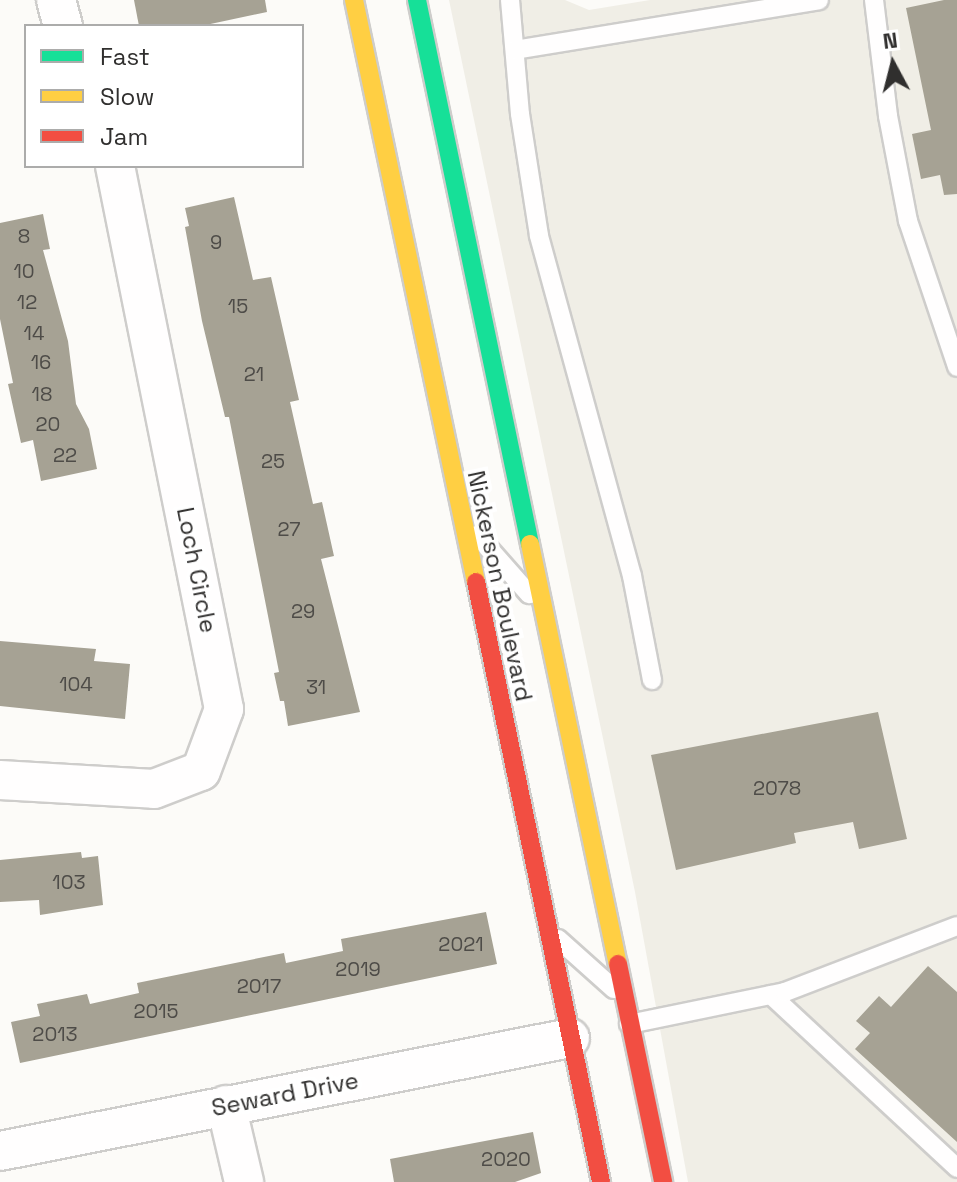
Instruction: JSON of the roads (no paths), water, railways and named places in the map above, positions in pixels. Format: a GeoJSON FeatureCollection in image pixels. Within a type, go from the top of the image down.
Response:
{"type":"FeatureCollection","features":[{"type":"Feature","properties":{"kind":"street"},"geometry":{"type":"LineString","coordinates":[[56,0],[62,24]]}},
{"type":"Feature","properties":{"kind":"street","name":"Nickerson Boulevard"},"geometry":{"type":"LineString","coordinates":[[354,0],[601,1182]]}},
{"type":"Feature","properties":{"kind":"street","name":"Nickerson Boulevard"},"geometry":{"type":"LineString","coordinates":[[417,0],[663,1182]]}},
{"type":"Feature","properties":{"kind":"street","name":"Loch Circle"},"geometry":{"type":"LineString","coordinates":[[0,780],[154,789],[201,771],[224,709],[115,168]]}},
{"type":"Feature","properties":{"kind":"street","name":"Seward Drive"},"geometry":{"type":"LineString","coordinates":[[0,1151],[570,1038]]}},
{"type":"Feature","properties":{"kind":"street"},"geometry":{"type":"LineString","coordinates":[[226,1105],[244,1182]]}},
{"type":"Feature","properties":{"kind":"lane"},"geometry":{"type":"LineString","coordinates":[[510,0],[528,180],[545,262],[632,576],[652,680]]}},
{"type":"Feature","properties":{"kind":"lane"},"geometry":{"type":"LineString","coordinates":[[515,50],[819,0]]}},
{"type":"Feature","properties":{"kind":"lane"},"geometry":{"type":"LineString","coordinates":[[874,0],[905,209],[957,367]]}},
{"type":"Feature","properties":{"kind":"lane"},"geometry":{"type":"LineString","coordinates":[[462,518],[543,609]]}},
{"type":"Feature","properties":{"kind":"lane"},"geometry":{"type":"LineString","coordinates":[[629,1024],[771,995],[957,926]]}},
{"type":"Feature","properties":{"kind":"lane"},"geometry":{"type":"LineString","coordinates":[[547,930],[623,996]]}},
{"type":"Feature","properties":{"kind":"lane"},"geometry":{"type":"LineString","coordinates":[[771,995],[957,1168]]}}]}
